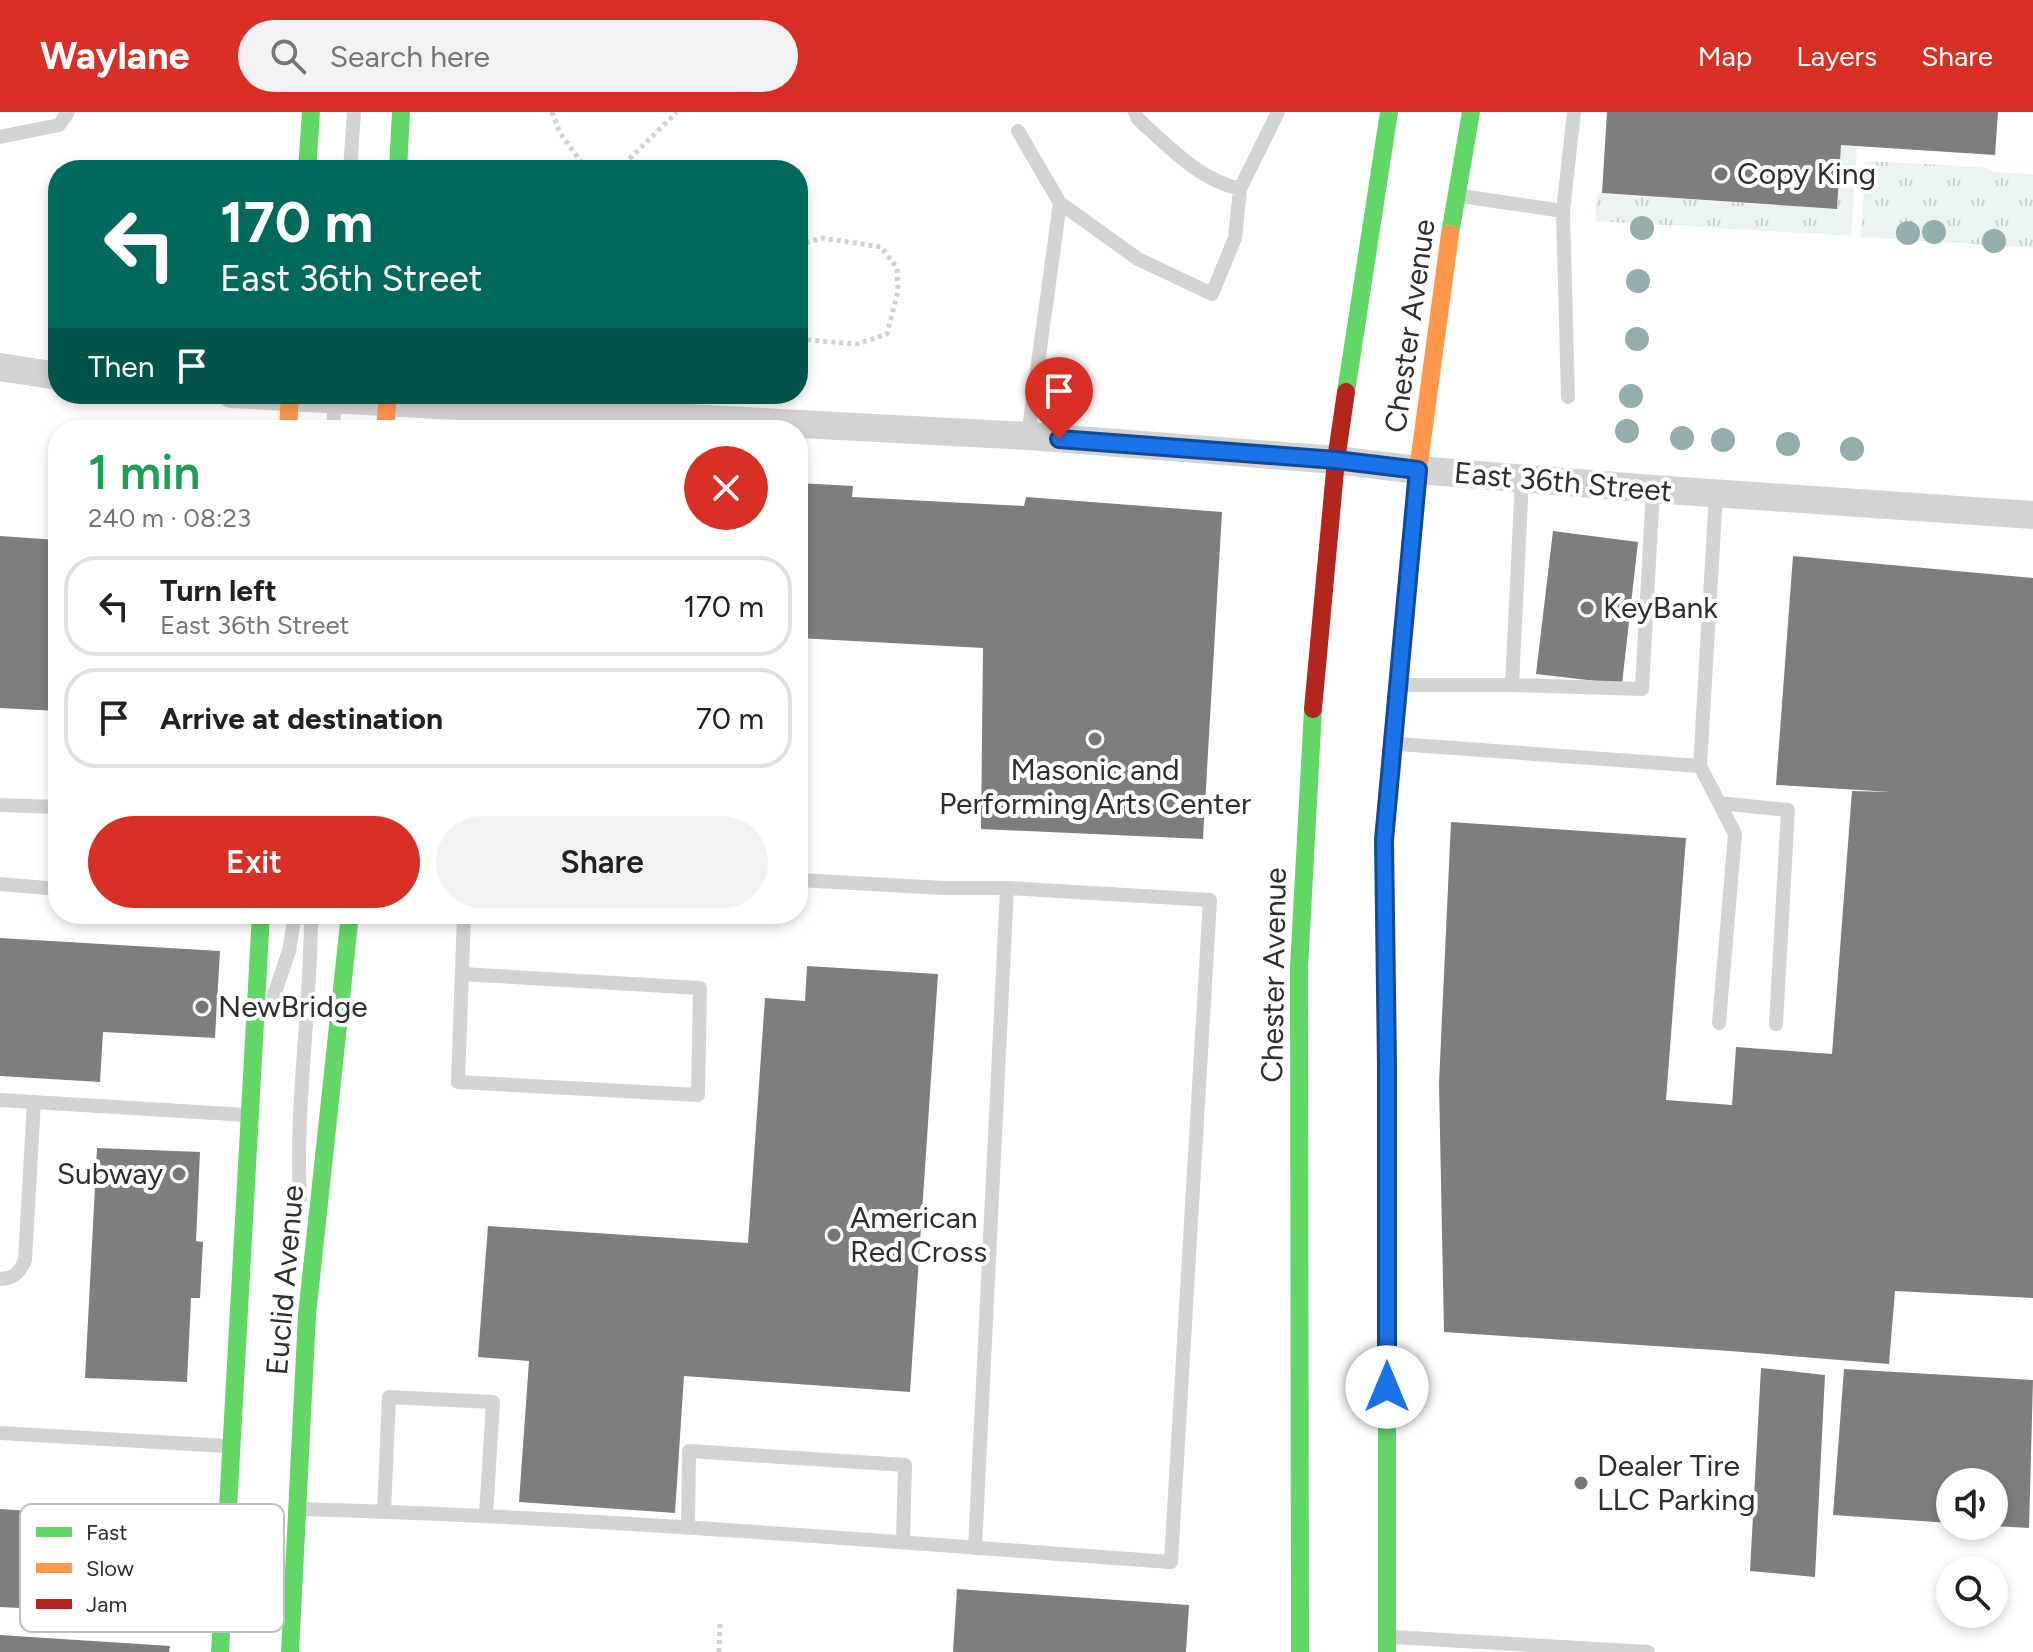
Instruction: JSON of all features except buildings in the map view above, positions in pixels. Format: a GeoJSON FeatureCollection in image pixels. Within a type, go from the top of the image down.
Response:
{"type":"FeatureCollection","features":[{"type":"Feature","properties":{"kind":"main road"},"geometry":{"type":"LineString","coordinates":[[308,160],[311,112]]}},
{"type":"Feature","properties":{"kind":"main road"},"geometry":{"type":"LineString","coordinates":[[399,160],[401,112]]}},
{"type":"Feature","properties":{"kind":"main road","name":"Chester Avenue"},"geometry":{"type":"LineString","coordinates":[[1300,1652],[1299,968],[1312,718],[1336,460],[1389,112]]}},
{"type":"Feature","properties":{"kind":"main road","name":"Chester Avenue"},"geometry":{"type":"LineString","coordinates":[[1387,1644],[1384,840],[1418,470],[1471,112]]}},
{"type":"Feature","properties":{"kind":"main road","name":"Euclid Avenue"},"geometry":{"type":"LineString","coordinates":[[228,1504],[260,924]]}},
{"type":"Feature","properties":{"kind":"main road","name":"Euclid Avenue"},"geometry":{"type":"LineString","coordinates":[[290,1652],[307,1315],[349,924]]}},
{"type":"Feature","properties":{"kind":"main road","name":"Euclid Avenue"},"geometry":{"type":"LineString","coordinates":[[220,1652],[221,1632]]}},
{"type":"Feature","properties":{"kind":"street"},"geometry":{"type":"LineString","coordinates":[[0,367],[48,374]]}},
{"type":"Feature","properties":{"kind":"street","name":"East 36th Street"},"geometry":{"type":"LineString","coordinates":[[502,404],[765,420]]}},
{"type":"Feature","properties":{"kind":"street","name":"East 36th Street"},"geometry":{"type":"LineString","coordinates":[[808,423],[1028,436],[1336,460],[1522,479],[2033,515]]}},
{"type":"Feature","properties":{"kind":"lane"},"geometry":{"type":"LineString","coordinates":[[0,137],[59,125],[68,112]]}},
{"type":"Feature","properties":{"kind":"lane"},"geometry":{"type":"LineString","coordinates":[[351,160],[354,112]]}},
{"type":"Feature","properties":{"kind":"lane"},"geometry":{"type":"LineString","coordinates":[[1135,112],[1138,119],[1187,164],[1220,184],[1240,189]]}},
{"type":"Feature","properties":{"kind":"lane"},"geometry":{"type":"LineString","coordinates":[[1018,131],[1060,203],[1138,259],[1212,294],[1235,238],[1240,189],[1278,112]]}},
{"type":"Feature","properties":{"kind":"lane"},"geometry":{"type":"LineString","coordinates":[[1568,397],[1563,211],[1574,112]]}},
{"type":"Feature","properties":{"kind":"lane"},"geometry":{"type":"LineString","coordinates":[[1457,195],[1563,211]]}},
{"type":"Feature","properties":{"kind":"lane"},"geometry":{"type":"LineString","coordinates":[[1028,436],[1060,203]]}},
{"type":"Feature","properties":{"kind":"lane"},"geometry":{"type":"LineString","coordinates":[[1512,685],[1522,479]]}},
{"type":"Feature","properties":{"kind":"lane"},"geometry":{"type":"LineString","coordinates":[[1398,685],[1642,689],[1653,489]]}},
{"type":"Feature","properties":{"kind":"lane"},"geometry":{"type":"LineString","coordinates":[[1716,494],[1700,766],[1735,834],[1719,1023]]}},
{"type":"Feature","properties":{"kind":"lane"},"geometry":{"type":"LineString","coordinates":[[1393,743],[1700,766]]}},
{"type":"Feature","properties":{"kind":"lane"},"geometry":{"type":"LineString","coordinates":[[1719,803],[1788,810],[1776,1024]]}},
{"type":"Feature","properties":{"kind":"lane"},"geometry":{"type":"LineString","coordinates":[[0,805],[48,807]]}},
{"type":"Feature","properties":{"kind":"lane"},"geometry":{"type":"LineString","coordinates":[[296,1509],[486,1515],[688,1527],[1171,1562],[1210,900],[808,881]]}},
{"type":"Feature","properties":{"kind":"lane"},"geometry":{"type":"LineString","coordinates":[[0,884],[48,888]]}},
{"type":"Feature","properties":{"kind":"lane"},"geometry":{"type":"LineString","coordinates":[[975,1548],[1007,888]]}},
{"type":"Feature","properties":{"kind":"lane"},"geometry":{"type":"LineString","coordinates":[[252,1061],[289,951],[293,924]]}},
{"type":"Feature","properties":{"kind":"lane"},"geometry":{"type":"LineString","coordinates":[[307,1315],[298,1159],[311,978],[311,924]]}},
{"type":"Feature","properties":{"kind":"lane"},"geometry":{"type":"LineString","coordinates":[[462,974],[700,988],[698,1095],[458,1082],[464,924]]}},
{"type":"Feature","properties":{"kind":"lane"},"geometry":{"type":"LineString","coordinates":[[0,1100],[250,1115]]}},
{"type":"Feature","properties":{"kind":"lane"},"geometry":{"type":"LineString","coordinates":[[0,1279],[12,1277],[21,1271],[25,1260],[34,1102]]}},
{"type":"Feature","properties":{"kind":"lane"},"geometry":{"type":"LineString","coordinates":[[384,1511],[389,1397],[493,1402],[486,1515]]}},
{"type":"Feature","properties":{"kind":"lane"},"geometry":{"type":"LineString","coordinates":[[0,1433],[231,1446]]}},
{"type":"Feature","properties":{"kind":"lane"},"geometry":{"type":"LineString","coordinates":[[688,1527],[689,1451],[905,1465],[903,1542]]}},
{"type":"Feature","properties":{"kind":"lane"},"geometry":{"type":"LineString","coordinates":[[1387,1644],[1648,1652]]}},
{"type":"Feature","properties":{"kind":"path"},"geometry":{"type":"LineString","coordinates":[[552,112],[560,133],[580,160]]}},
{"type":"Feature","properties":{"kind":"path"},"geometry":{"type":"LineString","coordinates":[[628,160],[677,112]]}},
{"type":"Feature","properties":{"kind":"path"},"geometry":{"type":"LineString","coordinates":[[808,242],[822,238],[881,247],[897,268],[898,291],[887,334],[857,344],[808,340]]}},
{"type":"Feature","properties":{"kind":"path"},"geometry":{"type":"LineString","coordinates":[[719,1652],[720,1623]]}},
{"type":"Feature","properties":{"kind":"green space"},"geometry":{"type":"Polygon","coordinates":[[[1841,145],[1857,146],[1851,236],[1595,221],[1597,193],[1837,209],[1841,145]]]}},
{"type":"Feature","properties":{"kind":"green space"},"geometry":{"type":"Polygon","coordinates":[[[1865,161],[1985,167],[1993,172],[2033,174],[2033,248],[1861,237],[1865,161]]]}},
{"type":"Feature","properties":{"kind":"traffic: fast"},"geometry":{"type":"LineString","coordinates":[[308,160],[311,112]]}},
{"type":"Feature","properties":{"kind":"traffic: fast"},"geometry":{"type":"LineString","coordinates":[[399,160],[401,112]]}},
{"type":"Feature","properties":{"kind":"traffic: fast"},"geometry":{"type":"LineString","coordinates":[[1346,392],[1389,112]]}},
{"type":"Feature","properties":{"kind":"traffic: fast"},"geometry":{"type":"LineString","coordinates":[[1450,234],[1471,112]]}},
{"type":"Feature","properties":{"kind":"traffic: fast"},"geometry":{"type":"LineString","coordinates":[[1387,1652],[1384,840],[1411,549]]}},
{"type":"Feature","properties":{"kind":"traffic: fast"},"geometry":{"type":"LineString","coordinates":[[1300,1652],[1299,968],[1313,709]]}},
{"type":"Feature","properties":{"kind":"traffic: fast"},"geometry":{"type":"LineString","coordinates":[[228,1504],[260,924]]}},
{"type":"Feature","properties":{"kind":"traffic: fast"},"geometry":{"type":"LineString","coordinates":[[290,1652],[307,1315],[349,924]]}},
{"type":"Feature","properties":{"kind":"traffic: fast"},"geometry":{"type":"LineString","coordinates":[[220,1652],[221,1632]]}},
{"type":"Feature","properties":{"kind":"traffic: slow"},"geometry":{"type":"LineString","coordinates":[[1411,549],[1418,470],[1450,234]]}},
{"type":"Feature","properties":{"kind":"traffic: slow"},"geometry":{"type":"LineString","coordinates":[[289,404],[289,420]]}},
{"type":"Feature","properties":{"kind":"traffic: slow"},"geometry":{"type":"LineString","coordinates":[[386,420],[387,404]]}},
{"type":"Feature","properties":{"kind":"traffic: jam"},"geometry":{"type":"LineString","coordinates":[[1313,709],[1336,460],[1346,392]]}},
{"type":"Feature","properties":{"kind":"place","name":"Copy King"},"geometry":{"type":"Point","coordinates":[1721,174]}},
{"type":"Feature","properties":{"kind":"place","name":"KeyBank"},"geometry":{"type":"Point","coordinates":[1587,608]}},
{"type":"Feature","properties":{"kind":"place","name":"Masonic and Performing Arts Center"},"geometry":{"type":"Point","coordinates":[1095,739]}},
{"type":"Feature","properties":{"kind":"place","name":"NewBridge"},"geometry":{"type":"Point","coordinates":[202,1007]}},
{"type":"Feature","properties":{"kind":"place","name":"Subway"},"geometry":{"type":"Point","coordinates":[179,1174]}},
{"type":"Feature","properties":{"kind":"place","name":"American Red Cross"},"geometry":{"type":"Point","coordinates":[834,1235]}},
{"type":"Feature","properties":{"kind":"place","name":"Dealer Tire LLC Parking"},"geometry":{"type":"Point","coordinates":[1581,1483]}},
{"type":"Feature","properties":{"kind":"route"},"geometry":{"type":"LineString","coordinates":[[1059,439],[1336,460],[1418,470],[1384,840],[1387,1387]]}}]}
